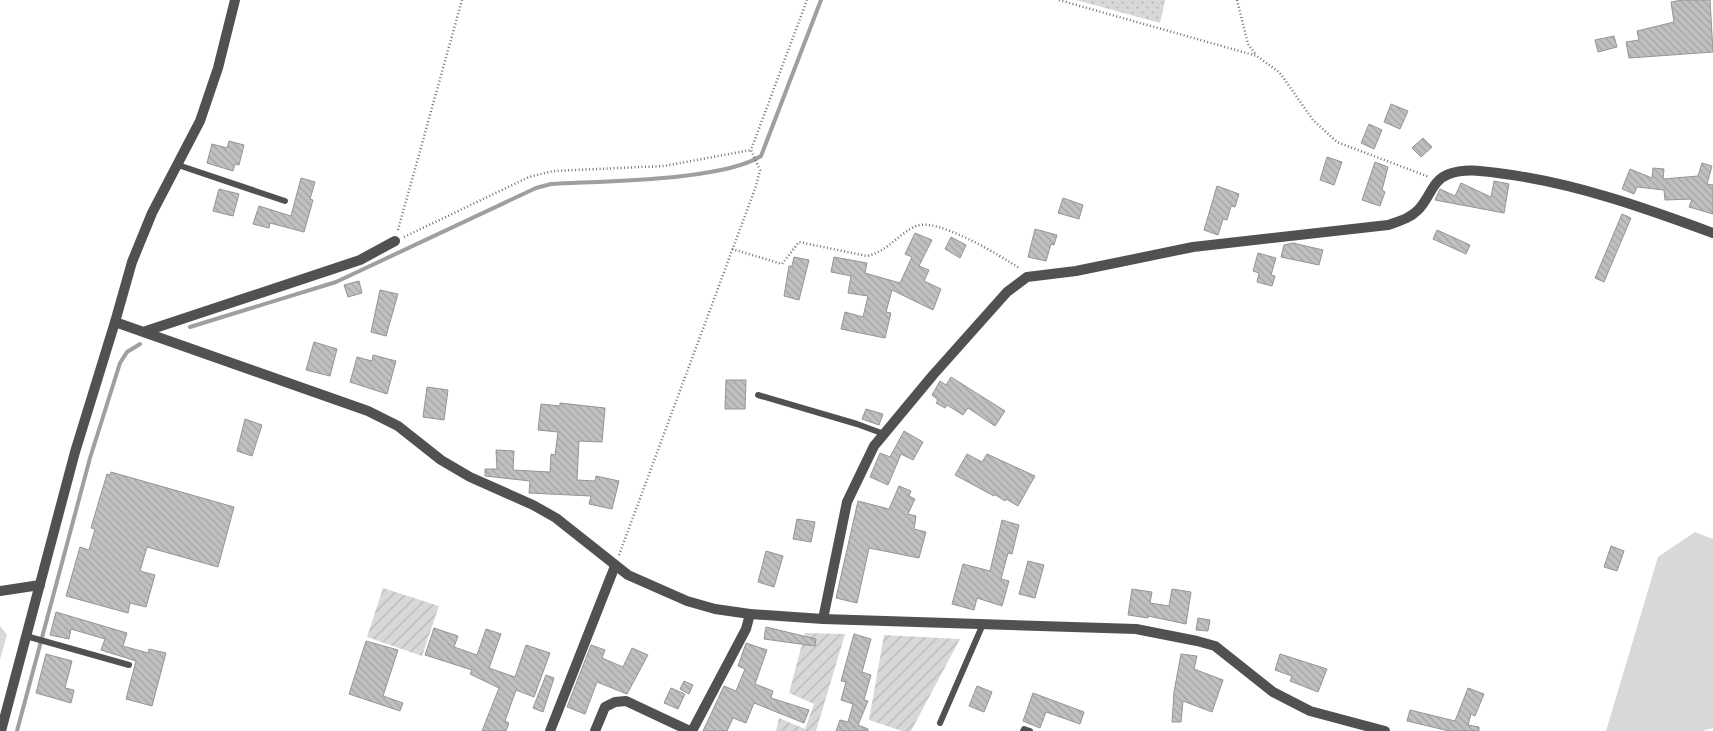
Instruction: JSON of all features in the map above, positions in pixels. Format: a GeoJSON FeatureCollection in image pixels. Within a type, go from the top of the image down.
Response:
{"type":"FeatureCollection","features":[{"type":"Feature","properties":{"kind":"street"},"geometry":{"type":"LineString","coordinates":[[1,731],[31,638],[40,585],[93,391],[116,322],[135,254],[152,213],[200,121],[218,68],[235,0]]}},
{"type":"Feature","properties":{"kind":"street"},"geometry":{"type":"LineString","coordinates":[[823,619],[847,502],[874,446],[933,375],[1007,292],[1027,276],[1076,271],[1193,246],[1388,226],[1408,219],[1419,208],[1436,181],[1461,170],[1522,176],[1595,192],[1637,204],[1713,233]]}},
{"type":"Feature","properties":{"kind":"street"},"geometry":{"type":"LineString","coordinates":[[146,331],[360,260],[395,242]]}},
{"type":"Feature","properties":{"kind":"street"},"geometry":{"type":"LineString","coordinates":[[116,322],[146,331],[368,411],[398,426],[441,460],[470,477],[533,505],[556,518],[615,566],[636,579],[687,601],[715,609],[750,614],[823,619],[1136,629],[1215,646],[1274,692],[1310,711],[1385,731]]}},
{"type":"Feature","properties":{"kind":"street"},"geometry":{"type":"LineString","coordinates":[[550,731],[615,566]]}},
{"type":"Feature","properties":{"kind":"street"},"geometry":{"type":"LineString","coordinates":[[0,591],[40,585]]}},
{"type":"Feature","properties":{"kind":"street"},"geometry":{"type":"LineString","coordinates":[[595,731],[606,707],[615,702],[626,701],[691,731],[746,629],[750,614]]}},
{"type":"Feature","properties":{"kind":"lane"},"geometry":{"type":"LineString","coordinates":[[178,166],[285,201]]}},
{"type":"Feature","properties":{"kind":"lane"},"geometry":{"type":"LineString","coordinates":[[758,395],[857,424],[884,434]]}},
{"type":"Feature","properties":{"kind":"lane"},"geometry":{"type":"LineString","coordinates":[[940,723],[983,624]]}},
{"type":"Feature","properties":{"kind":"lane"},"geometry":{"type":"LineString","coordinates":[[31,638],[129,665]]}},
{"type":"Feature","properties":{"kind":"lane"},"geometry":{"type":"LineString","coordinates":[[1023,731],[1024,729],[1030,731]]}},
{"type":"Feature","properties":{"kind":"path"},"geometry":{"type":"LineString","coordinates":[[395,242],[462,0]]}},
{"type":"Feature","properties":{"kind":"path"},"geometry":{"type":"LineString","coordinates":[[615,566],[756,186],[760,170],[751,150],[807,0]]}},
{"type":"Feature","properties":{"kind":"path"},"geometry":{"type":"LineString","coordinates":[[1059,0],[1257,56]]}},
{"type":"Feature","properties":{"kind":"path"},"geometry":{"type":"LineString","coordinates":[[1237,0],[1248,44],[1257,56],[1280,73],[1314,120],[1337,142],[1423,173],[1436,181]]}},
{"type":"Feature","properties":{"kind":"path"},"geometry":{"type":"LineString","coordinates":[[395,242],[529,177],[553,171],[664,166],[751,150]]}},
{"type":"Feature","properties":{"kind":"path"},"geometry":{"type":"LineString","coordinates":[[732,249],[782,264],[799,242],[867,256],[876,254],[919,225],[933,226],[958,234],[1010,262],[1027,276]]}},
{"type":"Feature","properties":{"kind":"shaded area"},"geometry":{"type":"Polygon","coordinates":[[[1076,0],[1165,0],[1160,23],[1076,0]]]}},
{"type":"Feature","properties":{"kind":"shaded area"},"geometry":{"type":"Polygon","coordinates":[[[1695,532],[1713,539],[1713,728],[1702,731],[1606,731],[1658,557],[1695,532]]]}},
{"type":"Feature","properties":{"kind":"shaded area"},"geometry":{"type":"Polygon","coordinates":[[[383,588],[439,606],[422,656],[367,637],[383,588]]]}},
{"type":"Feature","properties":{"kind":"shaded area"},"geometry":{"type":"Polygon","coordinates":[[[0,626],[7,635],[0,660],[0,626]]]}},
{"type":"Feature","properties":{"kind":"shaded area"},"geometry":{"type":"Polygon","coordinates":[[[805,633],[845,634],[816,731],[776,731],[779,718],[805,729],[814,704],[789,693],[805,633]]]}},
{"type":"Feature","properties":{"kind":"shaded area"},"geometry":{"type":"Polygon","coordinates":[[[884,635],[960,639],[911,731],[902,731],[869,720],[884,635]]]}},
{"type":"Feature","properties":{"kind":"building"},"geometry":{"type":"Polygon","coordinates":[[[1710,0],[1713,52],[1629,58],[1626,42],[1639,40],[1637,31],[1674,22],[1671,2],[1710,0]]]}},
{"type":"Feature","properties":{"kind":"building"},"geometry":{"type":"Polygon","coordinates":[[[1614,36],[1617,47],[1598,52],[1595,40],[1614,36]]]}},
{"type":"Feature","properties":{"kind":"building"},"geometry":{"type":"Polygon","coordinates":[[[1391,104],[1408,111],[1400,129],[1384,122],[1391,104]]]}},
{"type":"Feature","properties":{"kind":"building"},"geometry":{"type":"Polygon","coordinates":[[[1369,124],[1382,130],[1374,149],[1361,143],[1369,124]]]}},
{"type":"Feature","properties":{"kind":"building"},"geometry":{"type":"Polygon","coordinates":[[[1423,138],[1432,147],[1421,157],[1412,148],[1423,138]]]}},
{"type":"Feature","properties":{"kind":"building"},"geometry":{"type":"Polygon","coordinates":[[[229,141],[244,145],[239,165],[235,164],[233,171],[207,163],[212,144],[227,148],[229,141]]]}},
{"type":"Feature","properties":{"kind":"building"},"geometry":{"type":"Polygon","coordinates":[[[1327,157],[1342,162],[1334,185],[1320,180],[1327,157]]]}},
{"type":"Feature","properties":{"kind":"building"},"geometry":{"type":"Polygon","coordinates":[[[1375,162],[1388,167],[1382,190],[1385,192],[1380,206],[1362,200],[1375,162]]]}},
{"type":"Feature","properties":{"kind":"building"},"geometry":{"type":"Polygon","coordinates":[[[1702,163],[1712,166],[1707,184],[1713,185],[1713,214],[1689,207],[1692,199],[1665,200],[1664,190],[1637,187],[1634,194],[1622,189],[1630,169],[1652,178],[1653,168],[1664,169],[1663,179],[1698,176],[1702,163]]]}},
{"type":"Feature","properties":{"kind":"building"},"geometry":{"type":"Polygon","coordinates":[[[301,178],[315,182],[310,199],[313,200],[304,232],[270,223],[269,228],[253,224],[259,206],[291,216],[301,178]]]}},
{"type":"Feature","properties":{"kind":"building"},"geometry":{"type":"Polygon","coordinates":[[[1494,181],[1509,184],[1504,213],[1435,200],[1440,189],[1455,196],[1461,183],[1491,197],[1494,181]]]}},
{"type":"Feature","properties":{"kind":"building"},"geometry":{"type":"Polygon","coordinates":[[[1217,186],[1239,194],[1235,207],[1231,206],[1227,220],[1223,219],[1218,235],[1204,230],[1217,186]]]}},
{"type":"Feature","properties":{"kind":"building"},"geometry":{"type":"Polygon","coordinates":[[[219,189],[239,194],[233,216],[213,211],[219,189]]]}},
{"type":"Feature","properties":{"kind":"building"},"geometry":{"type":"Polygon","coordinates":[[[1063,198],[1083,205],[1079,219],[1058,213],[1063,198]]]}},
{"type":"Feature","properties":{"kind":"building"},"geometry":{"type":"Polygon","coordinates":[[[1622,214],[1631,218],[1604,282],[1595,278],[1622,214]]]}},
{"type":"Feature","properties":{"kind":"building"},"geometry":{"type":"Polygon","coordinates":[[[1035,229],[1057,235],[1054,245],[1051,244],[1046,261],[1028,257],[1035,229]]]}},
{"type":"Feature","properties":{"kind":"building"},"geometry":{"type":"Polygon","coordinates":[[[1437,230],[1470,245],[1466,254],[1433,239],[1437,230]]]}},
{"type":"Feature","properties":{"kind":"building"},"geometry":{"type":"Polygon","coordinates":[[[915,233],[932,240],[919,266],[929,270],[924,281],[941,289],[933,310],[892,290],[886,312],[891,313],[885,338],[841,329],[845,312],[863,317],[868,296],[848,293],[851,276],[831,272],[834,257],[867,263],[865,273],[900,283],[912,257],[905,254],[915,233]]]}},
{"type":"Feature","properties":{"kind":"building"},"geometry":{"type":"Polygon","coordinates":[[[951,237],[966,245],[960,258],[945,249],[951,237]]]}},
{"type":"Feature","properties":{"kind":"building"},"geometry":{"type":"Polygon","coordinates":[[[1293,243],[1323,250],[1319,265],[1281,257],[1284,245],[1293,243]]]}},
{"type":"Feature","properties":{"kind":"building"},"geometry":{"type":"Polygon","coordinates":[[[1258,253],[1276,258],[1271,275],[1275,276],[1272,286],[1257,282],[1259,273],[1253,271],[1258,253]]]}},
{"type":"Feature","properties":{"kind":"building"},"geometry":{"type":"Polygon","coordinates":[[[794,257],[809,260],[799,300],[784,296],[789,266],[792,266],[794,257]]]}},
{"type":"Feature","properties":{"kind":"building"},"geometry":{"type":"Polygon","coordinates":[[[359,281],[362,293],[348,297],[344,285],[359,281]]]}},
{"type":"Feature","properties":{"kind":"building"},"geometry":{"type":"Polygon","coordinates":[[[380,290],[398,294],[386,336],[371,332],[380,290]]]}},
{"type":"Feature","properties":{"kind":"building"},"geometry":{"type":"Polygon","coordinates":[[[314,342],[337,349],[330,376],[306,370],[314,342]]]}},
{"type":"Feature","properties":{"kind":"building"},"geometry":{"type":"Polygon","coordinates":[[[373,355],[396,361],[387,394],[350,382],[357,357],[372,361],[373,355]]]}},
{"type":"Feature","properties":{"kind":"building"},"geometry":{"type":"Polygon","coordinates":[[[951,377],[1005,411],[995,426],[968,408],[963,415],[947,405],[945,408],[936,403],[938,400],[932,395],[940,381],[946,385],[951,377]]]}},
{"type":"Feature","properties":{"kind":"building"},"geometry":{"type":"Polygon","coordinates":[[[726,380],[746,380],[745,409],[725,409],[726,380]]]}},
{"type":"Feature","properties":{"kind":"building"},"geometry":{"type":"Polygon","coordinates":[[[427,387],[448,390],[444,420],[423,417],[427,387]]]}},
{"type":"Feature","properties":{"kind":"building"},"geometry":{"type":"Polygon","coordinates":[[[560,403],[605,408],[602,442],[579,441],[577,480],[595,481],[596,476],[619,481],[612,509],[589,504],[591,496],[529,493],[530,481],[485,476],[485,469],[497,469],[496,450],[514,451],[513,470],[550,472],[551,454],[555,455],[558,432],[538,430],[541,404],[560,406],[560,403]]]}},
{"type":"Feature","properties":{"kind":"building"},"geometry":{"type":"Polygon","coordinates":[[[866,409],[883,414],[879,425],[862,419],[866,409]]]}},
{"type":"Feature","properties":{"kind":"building"},"geometry":{"type":"Polygon","coordinates":[[[245,419],[262,425],[252,456],[237,451],[245,419]]]}},
{"type":"Feature","properties":{"kind":"building"},"geometry":{"type":"Polygon","coordinates":[[[904,431],[923,442],[913,460],[901,454],[888,485],[870,477],[880,453],[890,457],[904,431]]]}},
{"type":"Feature","properties":{"kind":"building"},"geometry":{"type":"Polygon","coordinates":[[[967,454],[982,462],[987,454],[1035,476],[1018,506],[994,494],[994,496],[955,475],[967,454]]]}},
{"type":"Feature","properties":{"kind":"building"},"geometry":{"type":"Polygon","coordinates":[[[111,472],[234,507],[218,567],[147,547],[140,571],[155,575],[146,607],[130,603],[128,613],[66,596],[80,547],[89,550],[95,529],[91,528],[107,474],[110,475],[111,472]]]}},
{"type":"Feature","properties":{"kind":"building"},"geometry":{"type":"Polygon","coordinates":[[[899,486],[911,491],[909,496],[915,499],[908,514],[916,516],[914,529],[926,532],[919,558],[869,548],[857,603],[836,598],[858,501],[889,509],[899,486]]]}},
{"type":"Feature","properties":{"kind":"building"},"geometry":{"type":"Polygon","coordinates":[[[797,519],[815,522],[811,542],[793,539],[797,519]]]}},
{"type":"Feature","properties":{"kind":"building"},"geometry":{"type":"Polygon","coordinates":[[[1002,520],[1019,525],[1012,554],[1008,553],[1001,579],[1009,581],[1002,606],[977,598],[974,610],[952,604],[963,564],[990,571],[1002,520]]]}},
{"type":"Feature","properties":{"kind":"building"},"geometry":{"type":"Polygon","coordinates":[[[1611,546],[1624,551],[1617,571],[1604,567],[1611,546]]]}},
{"type":"Feature","properties":{"kind":"building"},"geometry":{"type":"Polygon","coordinates":[[[766,551],[783,556],[774,587],[758,582],[766,551]]]}},
{"type":"Feature","properties":{"kind":"building"},"geometry":{"type":"Polygon","coordinates":[[[1028,561],[1044,565],[1035,598],[1019,594],[1028,561]]]}},
{"type":"Feature","properties":{"kind":"building"},"geometry":{"type":"Polygon","coordinates":[[[1132,589],[1152,592],[1150,603],[1169,606],[1172,589],[1191,592],[1186,624],[1148,616],[1148,618],[1128,615],[1132,589]]]}},
{"type":"Feature","properties":{"kind":"building"},"geometry":{"type":"Polygon","coordinates":[[[56,612],[127,633],[123,646],[148,653],[149,649],[166,653],[152,706],[126,699],[136,661],[101,650],[105,639],[71,629],[69,639],[50,635],[56,612]]]}},
{"type":"Feature","properties":{"kind":"building"},"geometry":{"type":"Polygon","coordinates":[[[1198,618],[1210,620],[1208,631],[1196,630],[1198,618]]]}},
{"type":"Feature","properties":{"kind":"building"},"geometry":{"type":"Polygon","coordinates":[[[766,627],[816,639],[815,646],[764,639],[766,627]]]}},
{"type":"Feature","properties":{"kind":"building"},"geometry":{"type":"Polygon","coordinates":[[[434,628],[458,636],[454,647],[477,655],[486,629],[501,634],[489,668],[515,677],[526,645],[550,653],[534,697],[516,690],[505,721],[509,723],[506,731],[482,731],[499,688],[470,674],[472,670],[425,655],[434,628]]]}},
{"type":"Feature","properties":{"kind":"building"},"geometry":{"type":"Polygon","coordinates":[[[854,634],[871,639],[862,672],[871,675],[864,700],[868,701],[858,725],[868,729],[868,731],[836,731],[840,720],[848,722],[853,704],[841,700],[846,682],[841,681],[854,634]]]}},
{"type":"Feature","properties":{"kind":"building"},"geometry":{"type":"Polygon","coordinates":[[[366,641],[398,650],[383,696],[403,703],[400,711],[349,694],[366,641]]]}},
{"type":"Feature","properties":{"kind":"building"},"geometry":{"type":"Polygon","coordinates":[[[746,643],[767,650],[755,684],[773,691],[771,698],[809,710],[804,723],[754,703],[746,723],[733,718],[727,731],[703,731],[724,686],[736,691],[745,669],[738,666],[746,643]]]}},
{"type":"Feature","properties":{"kind":"building"},"geometry":{"type":"Polygon","coordinates":[[[591,645],[605,650],[602,658],[623,667],[632,648],[648,655],[627,694],[597,682],[585,714],[567,707],[591,645]]]}},
{"type":"Feature","properties":{"kind":"building"},"geometry":{"type":"Polygon","coordinates":[[[46,654],[72,661],[65,688],[74,690],[71,703],[36,693],[46,654]]]}},
{"type":"Feature","properties":{"kind":"building"},"geometry":{"type":"Polygon","coordinates":[[[1181,654],[1197,656],[1194,669],[1223,680],[1212,712],[1183,701],[1181,722],[1172,722],[1174,692],[1181,654]]]}},
{"type":"Feature","properties":{"kind":"building"},"geometry":{"type":"Polygon","coordinates":[[[1280,654],[1327,669],[1318,692],[1290,681],[1292,676],[1275,670],[1280,654]]]}},
{"type":"Feature","properties":{"kind":"building"},"geometry":{"type":"Polygon","coordinates":[[[546,675],[554,678],[543,712],[533,708],[546,675]]]}},
{"type":"Feature","properties":{"kind":"building"},"geometry":{"type":"Polygon","coordinates":[[[684,681],[693,685],[689,694],[680,689],[684,681]]]}},
{"type":"Feature","properties":{"kind":"building"},"geometry":{"type":"Polygon","coordinates":[[[977,686],[992,692],[984,712],[969,706],[977,686]]]}},
{"type":"Feature","properties":{"kind":"building"},"geometry":{"type":"Polygon","coordinates":[[[671,688],[685,694],[678,709],[664,703],[671,688]]]}},
{"type":"Feature","properties":{"kind":"building"},"geometry":{"type":"Polygon","coordinates":[[[1468,688],[1484,694],[1475,716],[1471,714],[1468,725],[1479,727],[1479,731],[1449,731],[1407,721],[1410,710],[1455,721],[1468,688]]]}},
{"type":"Feature","properties":{"kind":"building"},"geometry":{"type":"Polygon","coordinates":[[[1033,693],[1084,712],[1080,724],[1046,712],[1040,728],[1023,721],[1033,693]]]}},
{"type":"Feature","properties":{"kind":"waterway"},"geometry":{"type":"LineString","coordinates":[[190,327],[336,282],[536,188],[551,184],[691,175],[743,164],[761,156],[821,0]]}},
{"type":"Feature","properties":{"kind":"waterway"},"geometry":{"type":"LineString","coordinates":[[17,731],[90,458],[120,363],[127,352],[140,344]]}}]}
